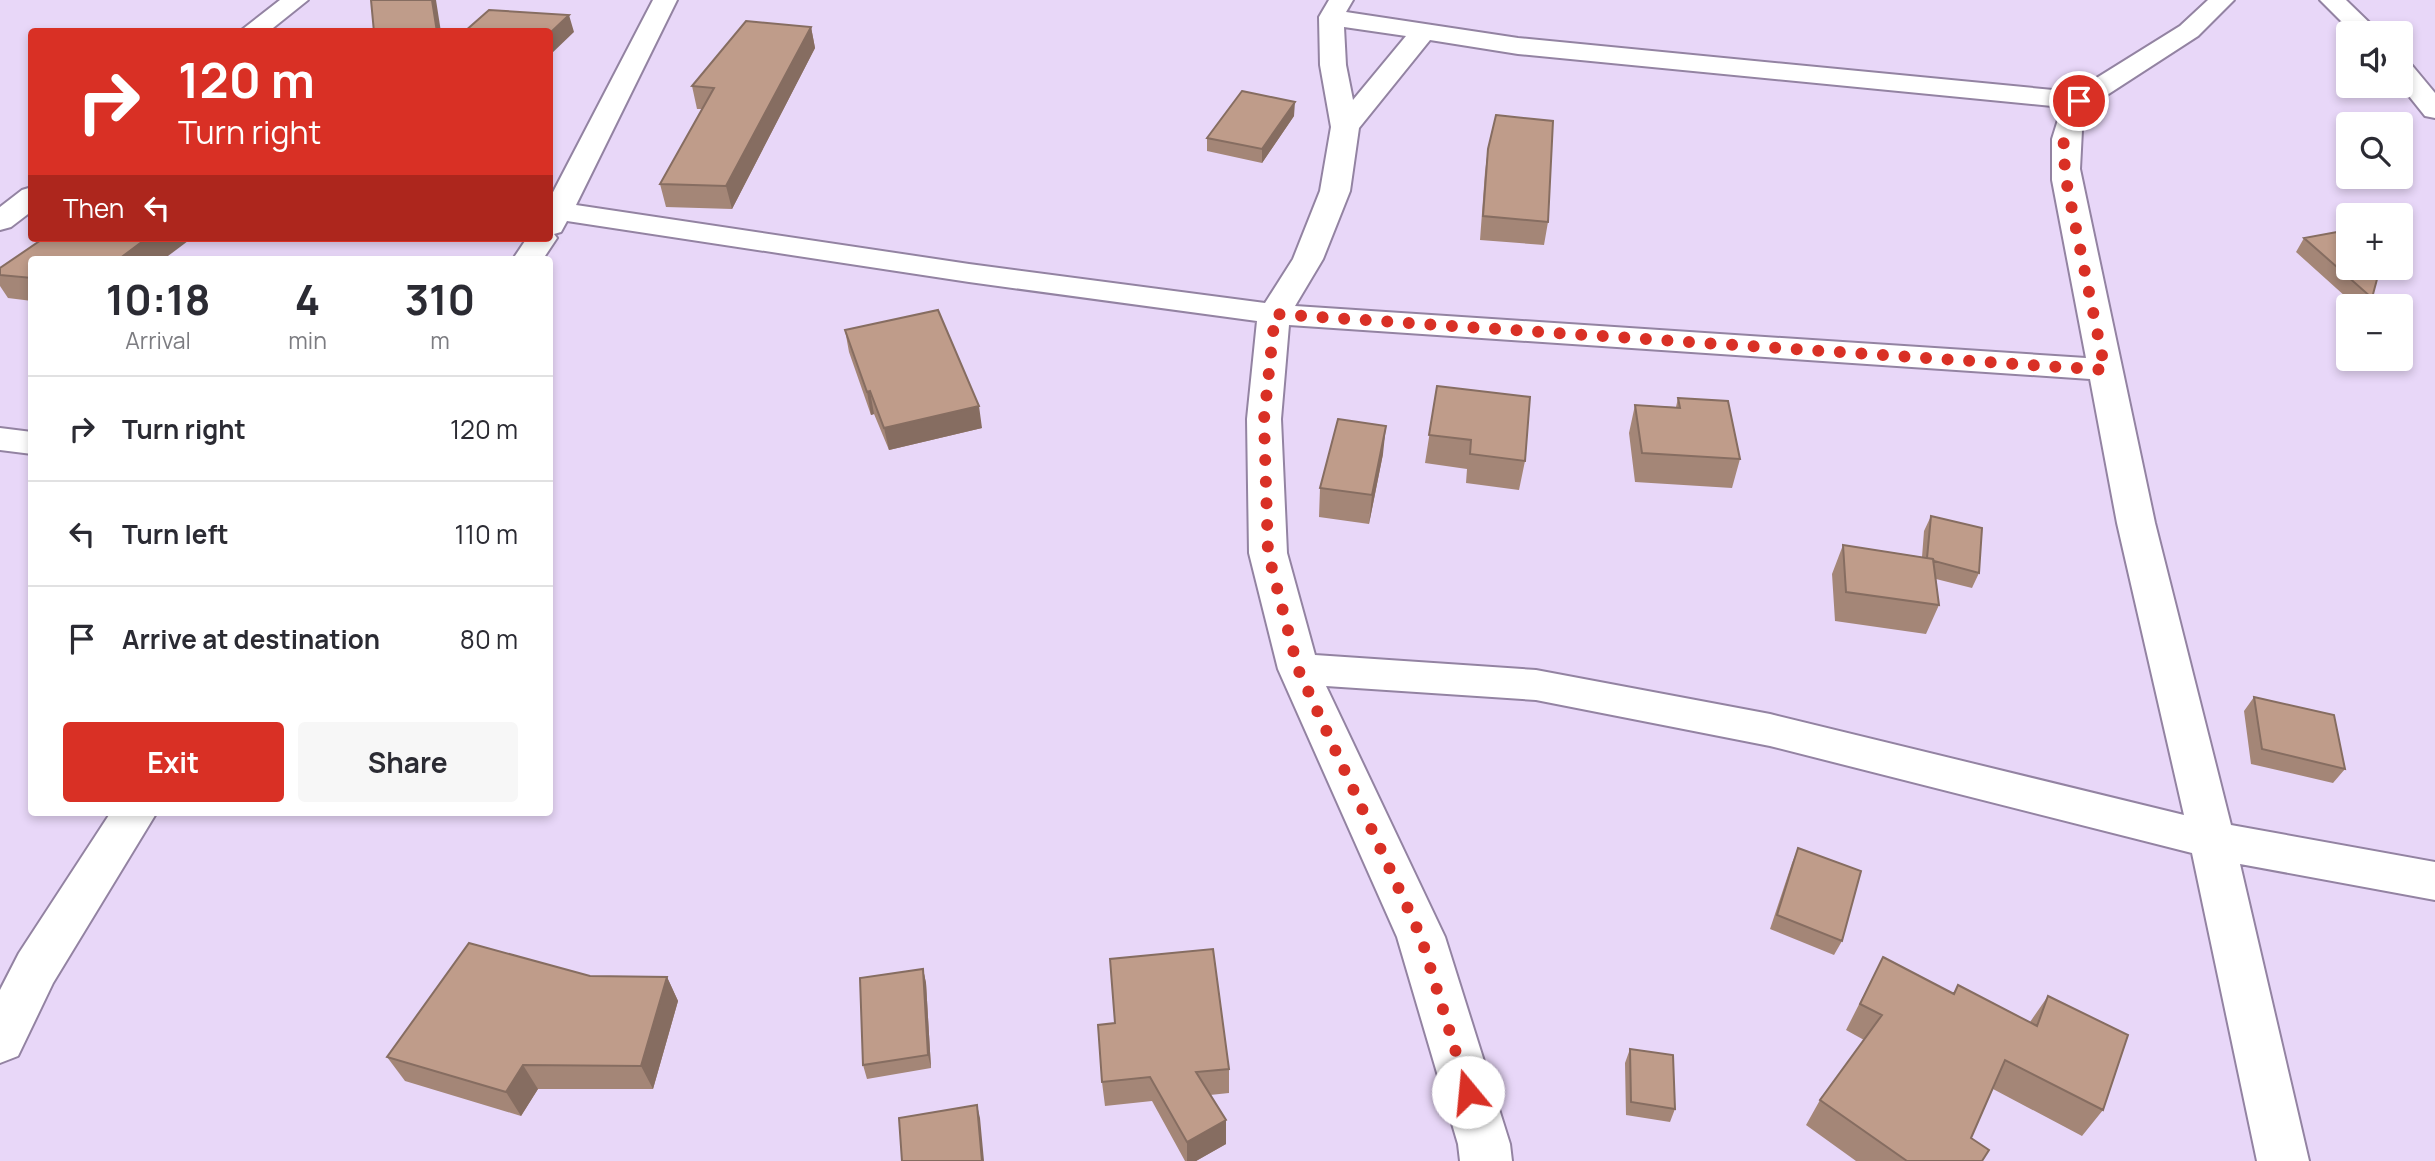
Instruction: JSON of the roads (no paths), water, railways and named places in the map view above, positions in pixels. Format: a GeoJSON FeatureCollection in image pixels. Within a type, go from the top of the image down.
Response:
{"type":"FeatureCollection","features":[{"type":"Feature","properties":{"kind":"street"},"geometry":{"type":"LineString","coordinates":[[257,28],[296,0]]}},
{"type":"Feature","properties":{"kind":"street"},"geometry":{"type":"LineString","coordinates":[[665,0],[554,218],[1275,314],[2105,370]]}},
{"type":"Feature","properties":{"kind":"street"},"geometry":{"type":"LineString","coordinates":[[2222,0],[2189,32],[2079,101],[2069,119],[2063,146],[2066,180],[2136,523],[2212,840],[2283,1161]]}},
{"type":"Feature","properties":{"kind":"street"},"geometry":{"type":"LineString","coordinates":[[2332,0],[2354,21]]}},
{"type":"Feature","properties":{"kind":"street"},"geometry":{"type":"LineString","coordinates":[[1486,1161],[1484,1144],[1421,937],[1298,669],[1268,553],[1264,419],[1275,314],[1308,259],[1335,191],[1345,127],[1333,65],[1336,9],[1421,34],[1531,48],[2079,101]]}},
{"type":"Feature","properties":{"kind":"street"},"geometry":{"type":"LineString","coordinates":[[1345,127],[1421,34]]}},
{"type":"Feature","properties":{"kind":"street"},"geometry":{"type":"LineString","coordinates":[[2413,83],[2435,110]]}},
{"type":"Feature","properties":{"kind":"street"},"geometry":{"type":"LineString","coordinates":[[0,221],[28,199]]}},
{"type":"Feature","properties":{"kind":"street"},"geometry":{"type":"LineString","coordinates":[[0,439],[28,442]]}},
{"type":"Feature","properties":{"kind":"street"},"geometry":{"type":"LineString","coordinates":[[1298,669],[1536,685],[1770,730],[2212,840],[2435,881]]}},
{"type":"Feature","properties":{"kind":"street"},"geometry":{"type":"LineString","coordinates":[[0,1040],[36,968],[132,816]]}}]}
